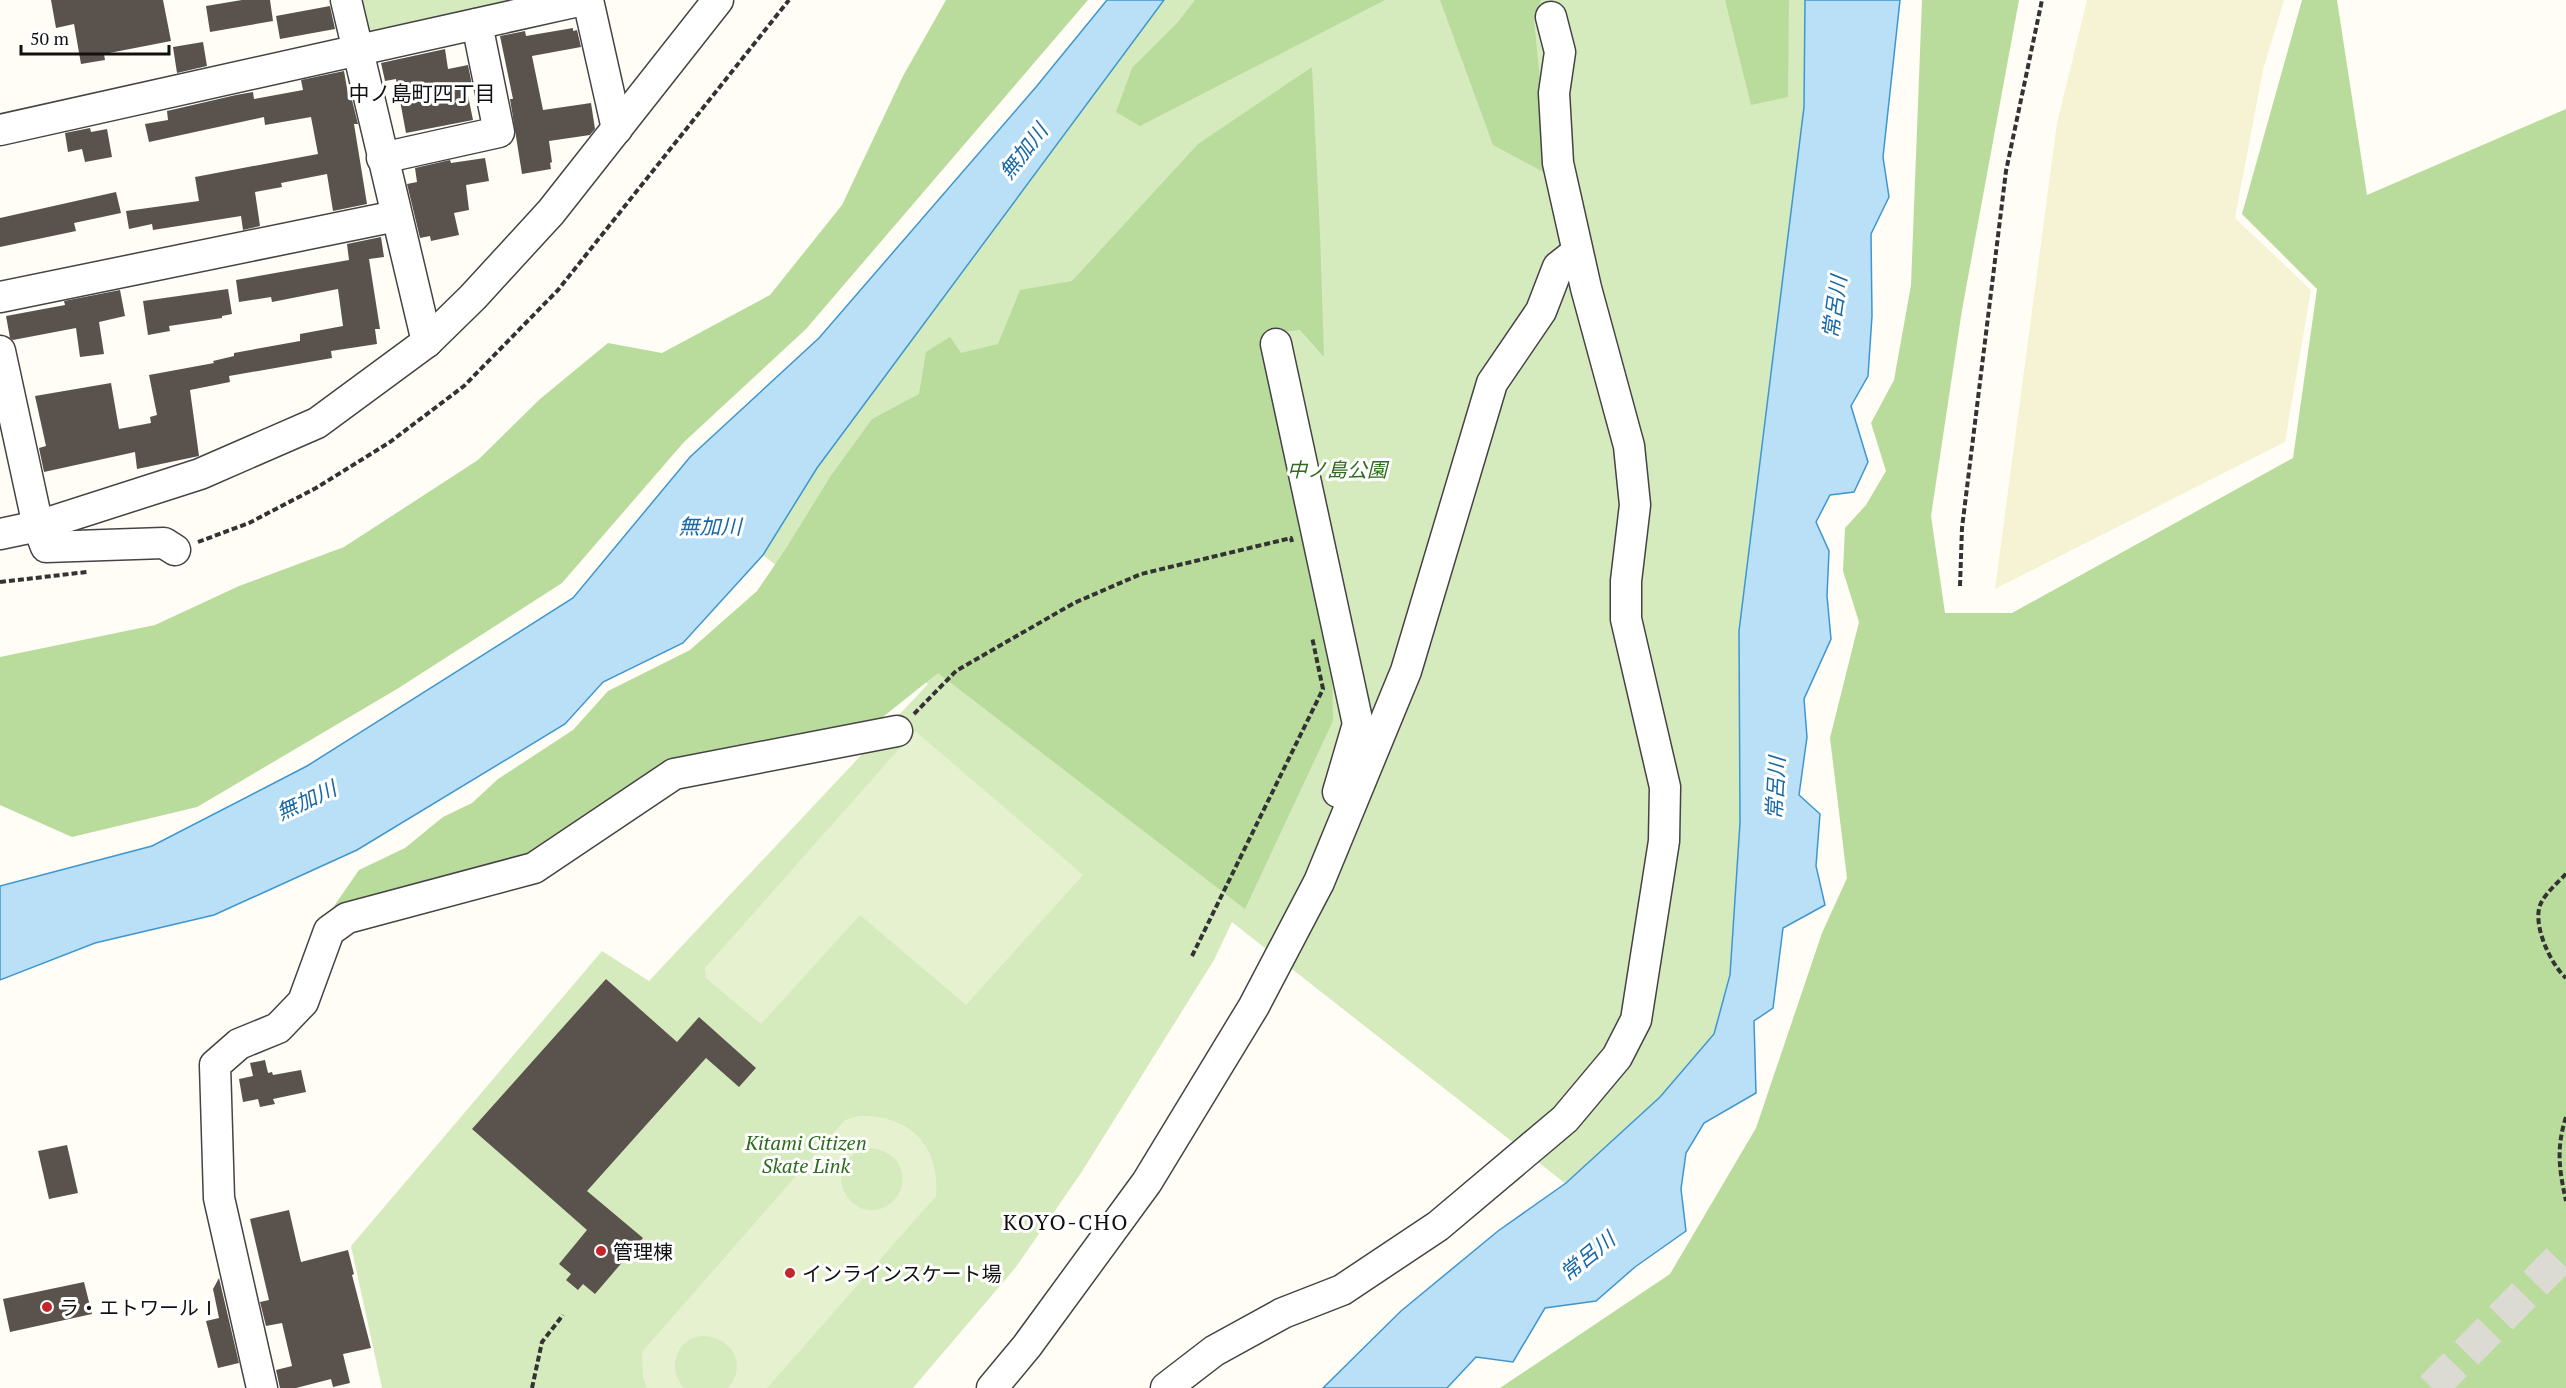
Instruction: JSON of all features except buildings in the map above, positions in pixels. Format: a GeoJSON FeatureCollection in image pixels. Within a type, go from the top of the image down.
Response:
{"type":"FeatureCollection","features":[{"type":"Feature","properties":{"kind":"street"},"geometry":{"type":"LineString","coordinates":[[346,0],[427,342]]}},
{"type":"Feature","properties":{"kind":"street"},"geometry":{"type":"LineString","coordinates":[[0,130],[583,0]]}},
{"type":"Feature","properties":{"kind":"street"},"geometry":{"type":"LineString","coordinates":[[588,0],[617,129]]}},
{"type":"Feature","properties":{"kind":"street"},"geometry":{"type":"LineString","coordinates":[[0,534],[38,526],[200,474],[317,423],[427,342],[473,297],[551,212],[718,0]]}},
{"type":"Feature","properties":{"kind":"street"},"geometry":{"type":"LineString","coordinates":[[1166,1388],[1214,1351],[1283,1313],[1342,1290],[1438,1226],[1564,1119],[1617,1057],[1636,1020],[1664,841],[1665,788],[1626,619],[1626,581],[1635,505],[1629,446],[1577,252],[1558,163],[1554,93],[1560,52],[1551,17]]}},
{"type":"Feature","properties":{"kind":"street"},"geometry":{"type":"LineString","coordinates":[[382,158],[499,132],[477,24]]}},
{"type":"Feature","properties":{"kind":"street"},"geometry":{"type":"LineString","coordinates":[[0,297],[396,216]]}},
{"type":"Feature","properties":{"kind":"street"},"geometry":{"type":"LineString","coordinates":[[992,1388],[1027,1346],[1147,1182],[1254,1006],[1319,882],[1406,671],[1492,382],[1541,311],[1558,267],[1577,252]]}},
{"type":"Feature","properties":{"kind":"street"},"geometry":{"type":"LineString","coordinates":[[1276,344],[1358,723],[1327,829],[1329,856]]}},
{"type":"Feature","properties":{"kind":"street"},"geometry":{"type":"LineString","coordinates":[[0,351],[38,526],[46,547],[164,543],[175,550]]}},
{"type":"Feature","properties":{"kind":"street"},"geometry":{"type":"LineString","coordinates":[[262,1388],[219,1198],[215,1065],[239,1044],[278,1028],[303,1002],[329,931],[347,918],[534,868],[674,774],[906,723]]}},
{"type":"Feature","properties":{"kind":"path"},"geometry":{"type":"LineString","coordinates":[[1960,586],[1962,528],[2006,171],[2042,0]]}},
{"type":"Feature","properties":{"kind":"path"},"geometry":{"type":"LineString","coordinates":[[906,723],[957,671],[1074,603],[1141,574],[1291,538],[1294,549]]}},
{"type":"Feature","properties":{"kind":"path"},"geometry":{"type":"LineString","coordinates":[[1192,956],[1323,689],[1310,631]]}},
{"type":"Feature","properties":{"kind":"path"},"geometry":{"type":"LineString","coordinates":[[2566,874],[2541,904],[2538,917],[2543,939],[2555,965],[2566,978]]}},
{"type":"Feature","properties":{"kind":"path"},"geometry":{"type":"LineString","coordinates":[[2566,1117],[2559,1141],[2561,1178],[2566,1201]]}},
{"type":"Feature","properties":{"kind":"path"},"geometry":{"type":"LineString","coordinates":[[532,1388],[542,1342],[563,1315]]}},
{"type":"Feature","properties":{"kind":"shaded area"},"geometry":{"type":"Polygon","coordinates":[[[2087,0],[2284,0],[2263,70],[2235,218],[2311,290],[2285,442],[1995,589],[2057,123],[2087,0]]]}},
{"type":"Feature","properties":{"kind":"green space"},"geometry":{"type":"Polygon","coordinates":[[[361,0],[535,0],[375,35],[367,29],[361,0]]]}},
{"type":"Feature","properties":{"kind":"green space"},"geometry":{"type":"Polygon","coordinates":[[[946,0],[1088,0],[806,329],[684,442],[562,583],[397,689],[197,807],[72,837],[0,805],[0,657],[155,625],[239,586],[344,547],[478,460],[540,399],[608,343],[662,353],[770,295],[842,205],[903,76],[946,0]]]}},
{"type":"Feature","properties":{"kind":"green space","name":"中ノ島公園"},"geometry":{"type":"Polygon","coordinates":[[[1164,0],[1805,0],[1804,107],[1740,823],[1730,975],[1714,1034],[1660,1097],[1566,1184],[1232,922],[1214,960],[1081,1173],[1016,1267],[913,1388],[382,1388],[351,1246],[602,951],[649,981],[928,684],[763,555],[817,468],[1164,0]]]}},
{"type":"Feature","properties":{"kind":"green space"},"geometry":{"type":"Polygon","coordinates":[[[1195,0],[1385,0],[1140,126],[1116,112],[1132,68],[1177,23],[1195,0]]]}},
{"type":"Feature","properties":{"kind":"green space"},"geometry":{"type":"Polygon","coordinates":[[[1440,0],[1541,0],[1534,19],[1549,175],[1493,145],[1440,0]]]}},
{"type":"Feature","properties":{"kind":"green space"},"geometry":{"type":"Polygon","coordinates":[[[1725,0],[1789,0],[1788,97],[1751,105],[1725,0]]]}},
{"type":"Feature","properties":{"kind":"green space"},"geometry":{"type":"Polygon","coordinates":[[[1922,0],[2019,0],[1962,310],[1931,516],[1945,613],[2012,613],[2293,458],[2317,289],[2242,214],[2302,0],[2337,0],[2367,195],[2566,109],[2566,1388],[1500,1388],[1670,1274],[1756,1128],[1822,933],[1847,878],[1830,738],[1859,622],[1843,571],[1845,528],[1866,505],[1886,471],[1871,423],[1894,380],[1911,285],[1922,0]]]}},
{"type":"Feature","properties":{"kind":"green space"},"geometry":{"type":"Polygon","coordinates":[[[1312,67],[1324,357],[1300,330],[1264,334],[1266,363],[1332,650],[1333,721],[1245,909],[938,673],[879,720],[671,767],[531,862],[332,909],[359,870],[405,848],[443,817],[472,803],[498,779],[573,730],[608,691],[690,650],[757,591],[830,477],[872,419],[919,394],[926,352],[950,337],[961,353],[998,344],[1020,290],[1072,281],[1198,144],[1312,67]]]}},
{"type":"Feature","properties":{"kind":"green space"},"geometry":{"type":"Polygon","coordinates":[[[915,731],[1083,875],[966,1005],[860,915],[761,1024],[706,978],[705,968],[915,731]]]}},
{"type":"Feature","properties":{"kind":"green space","name":"インラインスケート場"},"geometry":{"type":"Polygon","coordinates":[[[859,1116],[893,1120],[918,1136],[933,1162],[936,1196],[767,1388],[728,1388],[736,1373],[736,1359],[730,1348],[720,1340],[707,1336],[694,1337],[683,1344],[676,1358],[676,1374],[684,1388],[647,1388],[643,1377],[642,1352],[845,1120],[859,1116]],[[865,1148],[850,1158],[842,1169],[841,1182],[845,1194],[854,1203],[865,1209],[877,1210],[897,1197],[902,1176],[901,1168],[892,1157],[872,1148],[865,1148]]]}},
{"type":"Feature","properties":{"kind":"water","name":"無加川"},"geometry":{"type":"Polygon","coordinates":[[[1107,0],[1164,0],[817,468],[763,555],[683,643],[603,682],[565,724],[357,850],[214,915],[95,943],[0,980],[0,886],[152,846],[307,766],[573,598],[690,457],[819,338],[1036,87],[1107,0]]]}},
{"type":"Feature","properties":{"kind":"water","name":"常呂川"},"geometry":{"type":"Polygon","coordinates":[[[1805,0],[1900,0],[1883,157],[1889,197],[1871,234],[1872,316],[1868,376],[1851,406],[1868,462],[1854,492],[1830,495],[1816,522],[1829,551],[1827,596],[1831,639],[1804,699],[1807,737],[1799,795],[1820,814],[1816,866],[1825,905],[1783,928],[1773,1008],[1754,1021],[1756,1093],[1704,1123],[1686,1153],[1681,1189],[1686,1231],[1635,1267],[1596,1301],[1545,1308],[1513,1362],[1476,1357],[1447,1388],[1323,1388],[1401,1311],[1498,1231],[1566,1183],[1660,1097],[1714,1034],[1730,975],[1740,823],[1739,631],[1804,107],[1805,0]]]}},
{"type":"Feature","properties":{"kind":"tunnel"},"geometry":{"type":"LineString","coordinates":[[2432,1388],[2566,1252]]}},
{"type":"Feature","properties":{"kind":"place","name":"管理棟"},"geometry":{"type":"Point","coordinates":[601,1251]}},
{"type":"Feature","properties":{"kind":"place","name":"インラインスケート場"},"geometry":{"type":"Point","coordinates":[790,1273]}},
{"type":"Feature","properties":{"kind":"place","name":"ラ・エトワールⅠ"},"geometry":{"type":"Point","coordinates":[47,1307]}},
{"type":"Feature","properties":{"kind":"district","name":"中ノ島町四丁目"},"geometry":{"type":"Point","coordinates":[422,93]}},
{"type":"Feature","properties":{"kind":"district","name":"KOYO-CHO"},"geometry":{"type":"Point","coordinates":[1066,1221]}},
{"type":"Feature","properties":{"kind":"park label","name":"Kitami Citizen Skate Link"},"geometry":{"type":"Point","coordinates":[806,1154]}}]}
